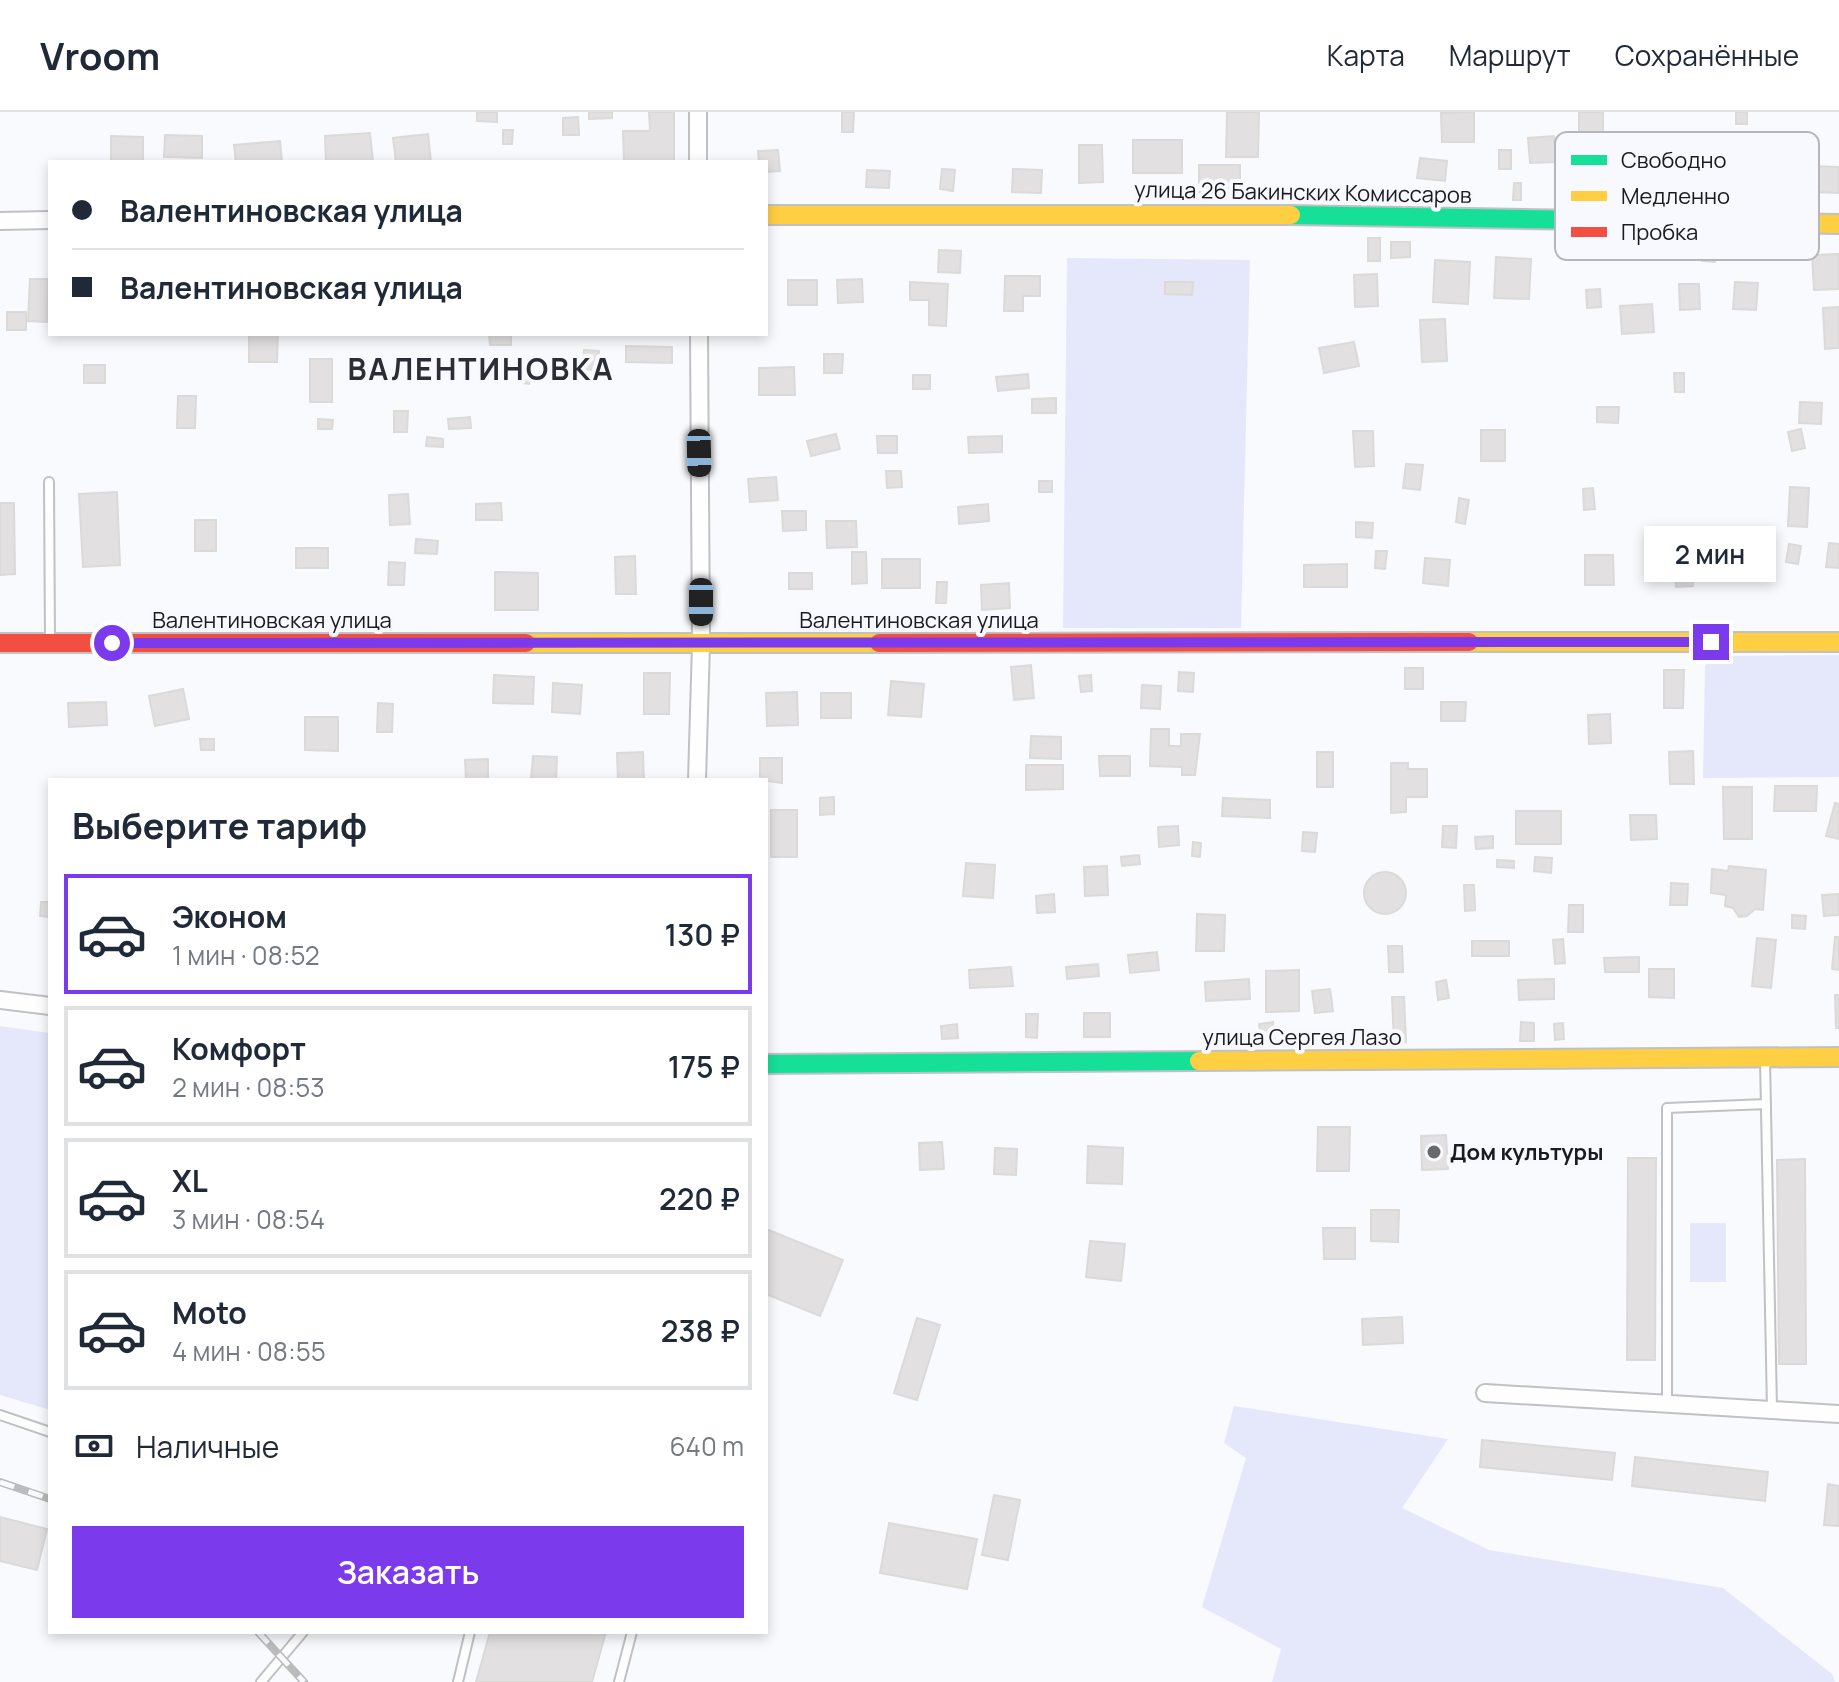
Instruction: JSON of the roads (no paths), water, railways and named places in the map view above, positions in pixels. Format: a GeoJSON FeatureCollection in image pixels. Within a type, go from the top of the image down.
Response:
{"type":"FeatureCollection","features":[{"type":"Feature","properties":{"kind":"street"},"geometry":{"type":"LineString","coordinates":[[698,112],[698,160]]}},
{"type":"Feature","properties":{"kind":"street","name":"улица 26 Бакинских Комиссаров"},"geometry":{"type":"LineString","coordinates":[[768,215],[1241,214],[1555,219]]}},
{"type":"Feature","properties":{"kind":"street"},"geometry":{"type":"LineString","coordinates":[[0,221],[48,220]]}},
{"type":"Feature","properties":{"kind":"street","name":"улица 26 Бакинских Комиссаров"},"geometry":{"type":"LineString","coordinates":[[1819,224],[1839,224]]}},
{"type":"Feature","properties":{"kind":"street"},"geometry":{"type":"LineString","coordinates":[[697,778],[701,644],[699,336]]}},
{"type":"Feature","properties":{"kind":"street","name":"Валентиновская улица"},"geometry":{"type":"LineString","coordinates":[[0,643],[1839,642]]}},
{"type":"Feature","properties":{"kind":"street"},"geometry":{"type":"LineString","coordinates":[[0,1000],[48,1006]]}},
{"type":"Feature","properties":{"kind":"street","name":"улица Сергея Лазо"},"geometry":{"type":"LineString","coordinates":[[768,1064],[1839,1057]]}},
{"type":"Feature","properties":{"kind":"street"},"geometry":{"type":"LineString","coordinates":[[1485,1393],[1839,1414]]}},
{"type":"Feature","properties":{"kind":"lane"},"geometry":{"type":"LineString","coordinates":[[49,482],[50,643]]}},
{"type":"Feature","properties":{"kind":"lane"},"geometry":{"type":"LineString","coordinates":[[1764,1058],[1772,1410]]}},
{"type":"Feature","properties":{"kind":"lane"},"geometry":{"type":"LineString","coordinates":[[1667,1404],[1667,1108],[1766,1104]]}},
{"type":"Feature","properties":{"kind":"lane"},"geometry":{"type":"LineString","coordinates":[[0,1415],[48,1431]]}},
{"type":"Feature","properties":{"kind":"lane"},"geometry":{"type":"LineString","coordinates":[[261,1682],[301,1634]]}},
{"type":"Feature","properties":{"kind":"lane"},"geometry":{"type":"LineString","coordinates":[[458,1682],[470,1634]]}},
{"type":"Feature","properties":{"kind":"lane"},"geometry":{"type":"LineString","coordinates":[[619,1682],[631,1634]]}},
{"type":"Feature","properties":{"kind":"railway"},"geometry":{"type":"LineString","coordinates":[[0,1482],[48,1498]]}},
{"type":"Feature","properties":{"kind":"railway"},"geometry":{"type":"LineString","coordinates":[[260,1634],[304,1682]]}},
{"type":"Feature","properties":{"kind":"place","name":"Дом культуры"},"geometry":{"type":"Point","coordinates":[1434,1152]}},
{"type":"Feature","properties":{"kind":"district","name":"ВАЛЕНТИНОВКА"},"geometry":{"type":"Point","coordinates":[481,368]}}]}
